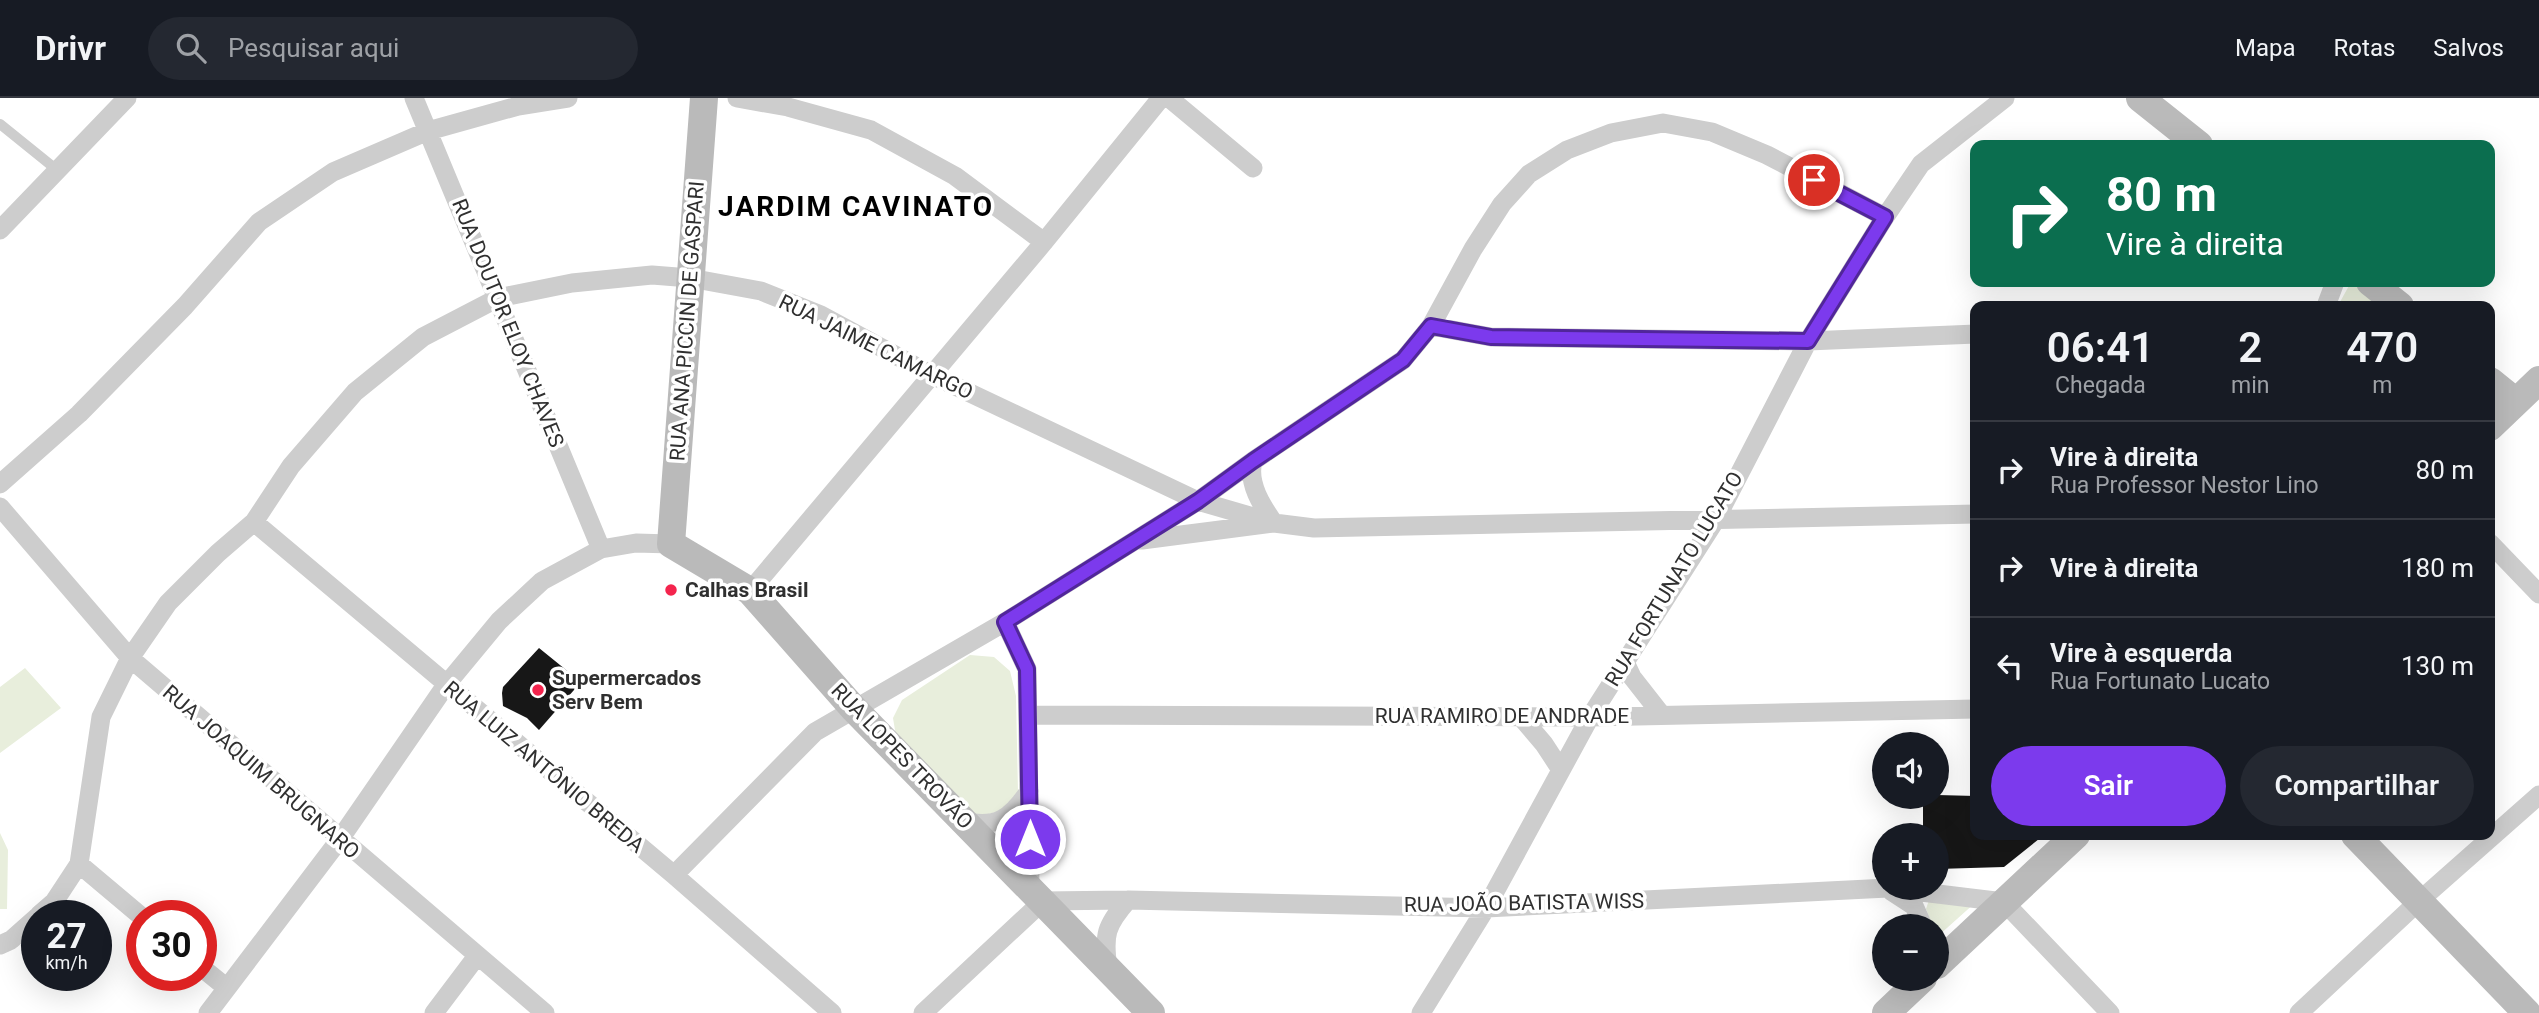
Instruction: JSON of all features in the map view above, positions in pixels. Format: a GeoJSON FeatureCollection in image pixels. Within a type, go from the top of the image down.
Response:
{"type":"FeatureCollection","features":[{"type":"Feature","properties":{"kind":"main road","name":"RUA ANA PICCIN DE GASPARI"},"geometry":{"type":"LineString","coordinates":[[671,544],[704,98]]}},
{"type":"Feature","properties":{"kind":"main road"},"geometry":{"type":"LineString","coordinates":[[2140,98],[2193,140]]}},
{"type":"Feature","properties":{"kind":"main road"},"geometry":{"type":"LineString","coordinates":[[2376,287],[2394,301]]}},
{"type":"Feature","properties":{"kind":"main road"},"geometry":{"type":"LineString","coordinates":[[2495,423],[2539,380]]}},
{"type":"Feature","properties":{"kind":"main road"},"geometry":{"type":"LineString","coordinates":[[2495,385],[2516,402]]}},
{"type":"Feature","properties":{"kind":"main road","name":"RUA LOPES TROVÃO"},"geometry":{"type":"LineString","coordinates":[[671,544],[750,591],[854,709],[1151,1013]]}},
{"type":"Feature","properties":{"kind":"main road"},"geometry":{"type":"LineString","coordinates":[[1949,954],[2071,840]]}},
{"type":"Feature","properties":{"kind":"main road"},"geometry":{"type":"LineString","coordinates":[[2360,840],[2527,1013]]}},
{"type":"Feature","properties":{"kind":"main road"},"geometry":{"type":"LineString","coordinates":[[1886,1013],[1909,991]]}},
{"type":"Feature","properties":{"kind":"street"},"geometry":{"type":"LineString","coordinates":[[0,230],[127,98]]}},
{"type":"Feature","properties":{"kind":"street","name":"RUA DOUTOR ELOY CHAVES"},"geometry":{"type":"LineString","coordinates":[[414,98],[601,549]]}},
{"type":"Feature","properties":{"kind":"street"},"geometry":{"type":"LineString","coordinates":[[0,484],[79,414],[185,306],[259,222],[333,172],[428,131],[518,106],[568,98]]}},
{"type":"Feature","properties":{"kind":"street"},"geometry":{"type":"LineString","coordinates":[[737,98],[788,107],[871,130],[955,176],[1044,242]]}},
{"type":"Feature","properties":{"kind":"street"},"geometry":{"type":"LineString","coordinates":[[750,591],[1044,242],[1161,98]]}},
{"type":"Feature","properties":{"kind":"street"},"geometry":{"type":"LineString","coordinates":[[1169,98],[1253,168]]}},
{"type":"Feature","properties":{"kind":"street","name":"RUA FORTUNATO LUCATO"},"geometry":{"type":"LineString","coordinates":[[1421,1013],[1486,908],[1590,717],[1714,521],[1808,341],[1885,217],[1920,164],[2005,98]]}},
{"type":"Feature","properties":{"kind":"street"},"geometry":{"type":"LineString","coordinates":[[674,875],[815,732],[1005,622],[1198,501],[1403,360],[1431,326],[1473,249],[1502,204],[1530,174],[1567,150],[1611,133],[1663,123],[1712,132],[1767,155],[1885,217]]}},
{"type":"Feature","properties":{"kind":"street","name":"RUA JAIME CAMARGO"},"geometry":{"type":"LineString","coordinates":[[55,900],[79,864],[101,717],[130,658],[167,603],[254,522],[290,466],[355,391],[424,337],[498,298],[572,283],[652,275],[690,278],[761,291],[821,315],[932,375],[1198,501],[1274,523]]}},
{"type":"Feature","properties":{"kind":"street"},"geometry":{"type":"LineString","coordinates":[[1431,326],[1491,337],[1808,341],[1970,334]]}},
{"type":"Feature","properties":{"kind":"street"},"geometry":{"type":"LineString","coordinates":[[1253,461],[1251,470],[1256,492],[1274,523]]}},
{"type":"Feature","properties":{"kind":"street","name":"RUA JOAQUIM BRUGNARO"},"geometry":{"type":"LineString","coordinates":[[0,507],[130,658],[545,1013]]}},
{"type":"Feature","properties":{"kind":"street"},"geometry":{"type":"LineString","coordinates":[[1134,541],[1274,523],[1314,528],[1970,514]]}},
{"type":"Feature","properties":{"kind":"street","name":"RUA LUIZ ANTÔNIO BREDA"},"geometry":{"type":"LineString","coordinates":[[254,522],[674,875],[832,1013]]}},
{"type":"Feature","properties":{"kind":"street"},"geometry":{"type":"LineString","coordinates":[[208,1013],[340,839],[446,685],[499,621],[542,581],[601,549],[636,543],[671,544]]}},
{"type":"Feature","properties":{"kind":"street"},"geometry":{"type":"LineString","coordinates":[[2495,548],[2539,594]]}},
{"type":"Feature","properties":{"kind":"street"},"geometry":{"type":"LineString","coordinates":[[923,1013],[1036,894],[1029,791],[1027,669],[1005,622]]}},
{"type":"Feature","properties":{"kind":"street"},"geometry":{"type":"LineString","coordinates":[[1625,662],[1632,677],[1661,714]]}},
{"type":"Feature","properties":{"kind":"street","name":"RUA RAMIRO DE ANDRADE"},"geometry":{"type":"LineString","coordinates":[[1029,715],[1590,717],[1970,709]]}},
{"type":"Feature","properties":{"kind":"street"},"geometry":{"type":"LineString","coordinates":[[1521,717],[1561,770]]}},
{"type":"Feature","properties":{"kind":"street"},"geometry":{"type":"LineString","coordinates":[[964,821],[982,825],[1000,820],[1017,809],[1029,791]]}},
{"type":"Feature","properties":{"kind":"street"},"geometry":{"type":"LineString","coordinates":[[2495,834],[2539,795]]}},
{"type":"Feature","properties":{"kind":"street"},"geometry":{"type":"LineString","coordinates":[[2299,1013],[2488,840]]}},
{"type":"Feature","properties":{"kind":"street"},"geometry":{"type":"LineString","coordinates":[[79,864],[126,904]]}},
{"type":"Feature","properties":{"kind":"street","name":"RUA JOÃO BATISTA WISS"},"geometry":{"type":"LineString","coordinates":[[1036,894],[1128,901],[1486,908],[1872,889]]}},
{"type":"Feature","properties":{"kind":"street","name":"RUA JOÃO BATISTA WISS"},"geometry":{"type":"LineString","coordinates":[[1949,895],[2004,902]]}},
{"type":"Feature","properties":{"kind":"street"},"geometry":{"type":"LineString","coordinates":[[1905,900],[1914,906],[1918,914]]}},
{"type":"Feature","properties":{"kind":"street"},"geometry":{"type":"LineString","coordinates":[[1108,968],[1104,943],[1111,920],[1128,901]]}},
{"type":"Feature","properties":{"kind":"street"},"geometry":{"type":"LineString","coordinates":[[2004,902],[2109,1013]]}},
{"type":"Feature","properties":{"kind":"street","name":"RUA JAIME CAMARGO"},"geometry":{"type":"LineString","coordinates":[[0,944],[11,940],[21,931]]}},
{"type":"Feature","properties":{"kind":"street"},"geometry":{"type":"LineString","coordinates":[[434,1013],[477,956]]}},
{"type":"Feature","properties":{"kind":"street"},"geometry":{"type":"LineString","coordinates":[[217,980],[227,988]]}},
{"type":"Feature","properties":{"kind":"lane"},"geometry":{"type":"LineString","coordinates":[[0,124],[57,170]]}},
{"type":"Feature","properties":{"kind":"green space"},"geometry":{"type":"Polygon","coordinates":[[[2348,287],[2361,287],[2378,301],[2341,301],[2348,287]]]}},
{"type":"Feature","properties":{"kind":"green space"},"geometry":{"type":"Polygon","coordinates":[[[970,655],[994,657],[1010,671],[1016,696],[1018,792],[1011,808],[977,817],[896,736],[893,718],[902,700],[970,655]]]}},
{"type":"Feature","properties":{"kind":"green space"},"geometry":{"type":"Polygon","coordinates":[[[25,668],[61,708],[0,753],[0,687],[25,668]]]}},
{"type":"Feature","properties":{"kind":"green space"},"geometry":{"type":"Polygon","coordinates":[[[0,833],[8,850],[7,909],[0,909],[0,833]]]}},
{"type":"Feature","properties":{"kind":"green space"},"geometry":{"type":"Polygon","coordinates":[[[1929,900],[1976,902],[1949,926],[1949,914],[1928,914],[1926,909],[1929,900]]]}},
{"type":"Feature","properties":{"kind":"building","name":"Supermercados Serv Bem"},"geometry":{"type":"Polygon","coordinates":[[[539,648],[581,682],[539,730],[527,718],[503,706],[502,693],[503,687],[539,648]]]}},
{"type":"Feature","properties":{"kind":"building"},"geometry":{"type":"Polygon","coordinates":[[[1949,795],[1970,796],[1970,840],[2038,840],[2004,867],[1949,869],[1949,823],[1923,823],[1923,809],[1949,809],[1949,795]]]}},
{"type":"Feature","properties":{"kind":"place","name":"Calhas Brasil"},"geometry":{"type":"Point","coordinates":[671,590]}},
{"type":"Feature","properties":{"kind":"place","name":"Supermercados Serv Bem"},"geometry":{"type":"Point","coordinates":[538,690]}},
{"type":"Feature","properties":{"kind":"district","name":"JARDIM CAVINATO"},"geometry":{"type":"Point","coordinates":[856,206]}},
{"type":"Feature","properties":{"kind":"route"},"geometry":{"type":"LineString","coordinates":[[1030,839],[1027,669],[1005,622],[1198,501],[1403,360],[1431,326],[1491,337],[1808,341],[1885,217],[1814,180]]}}]}
